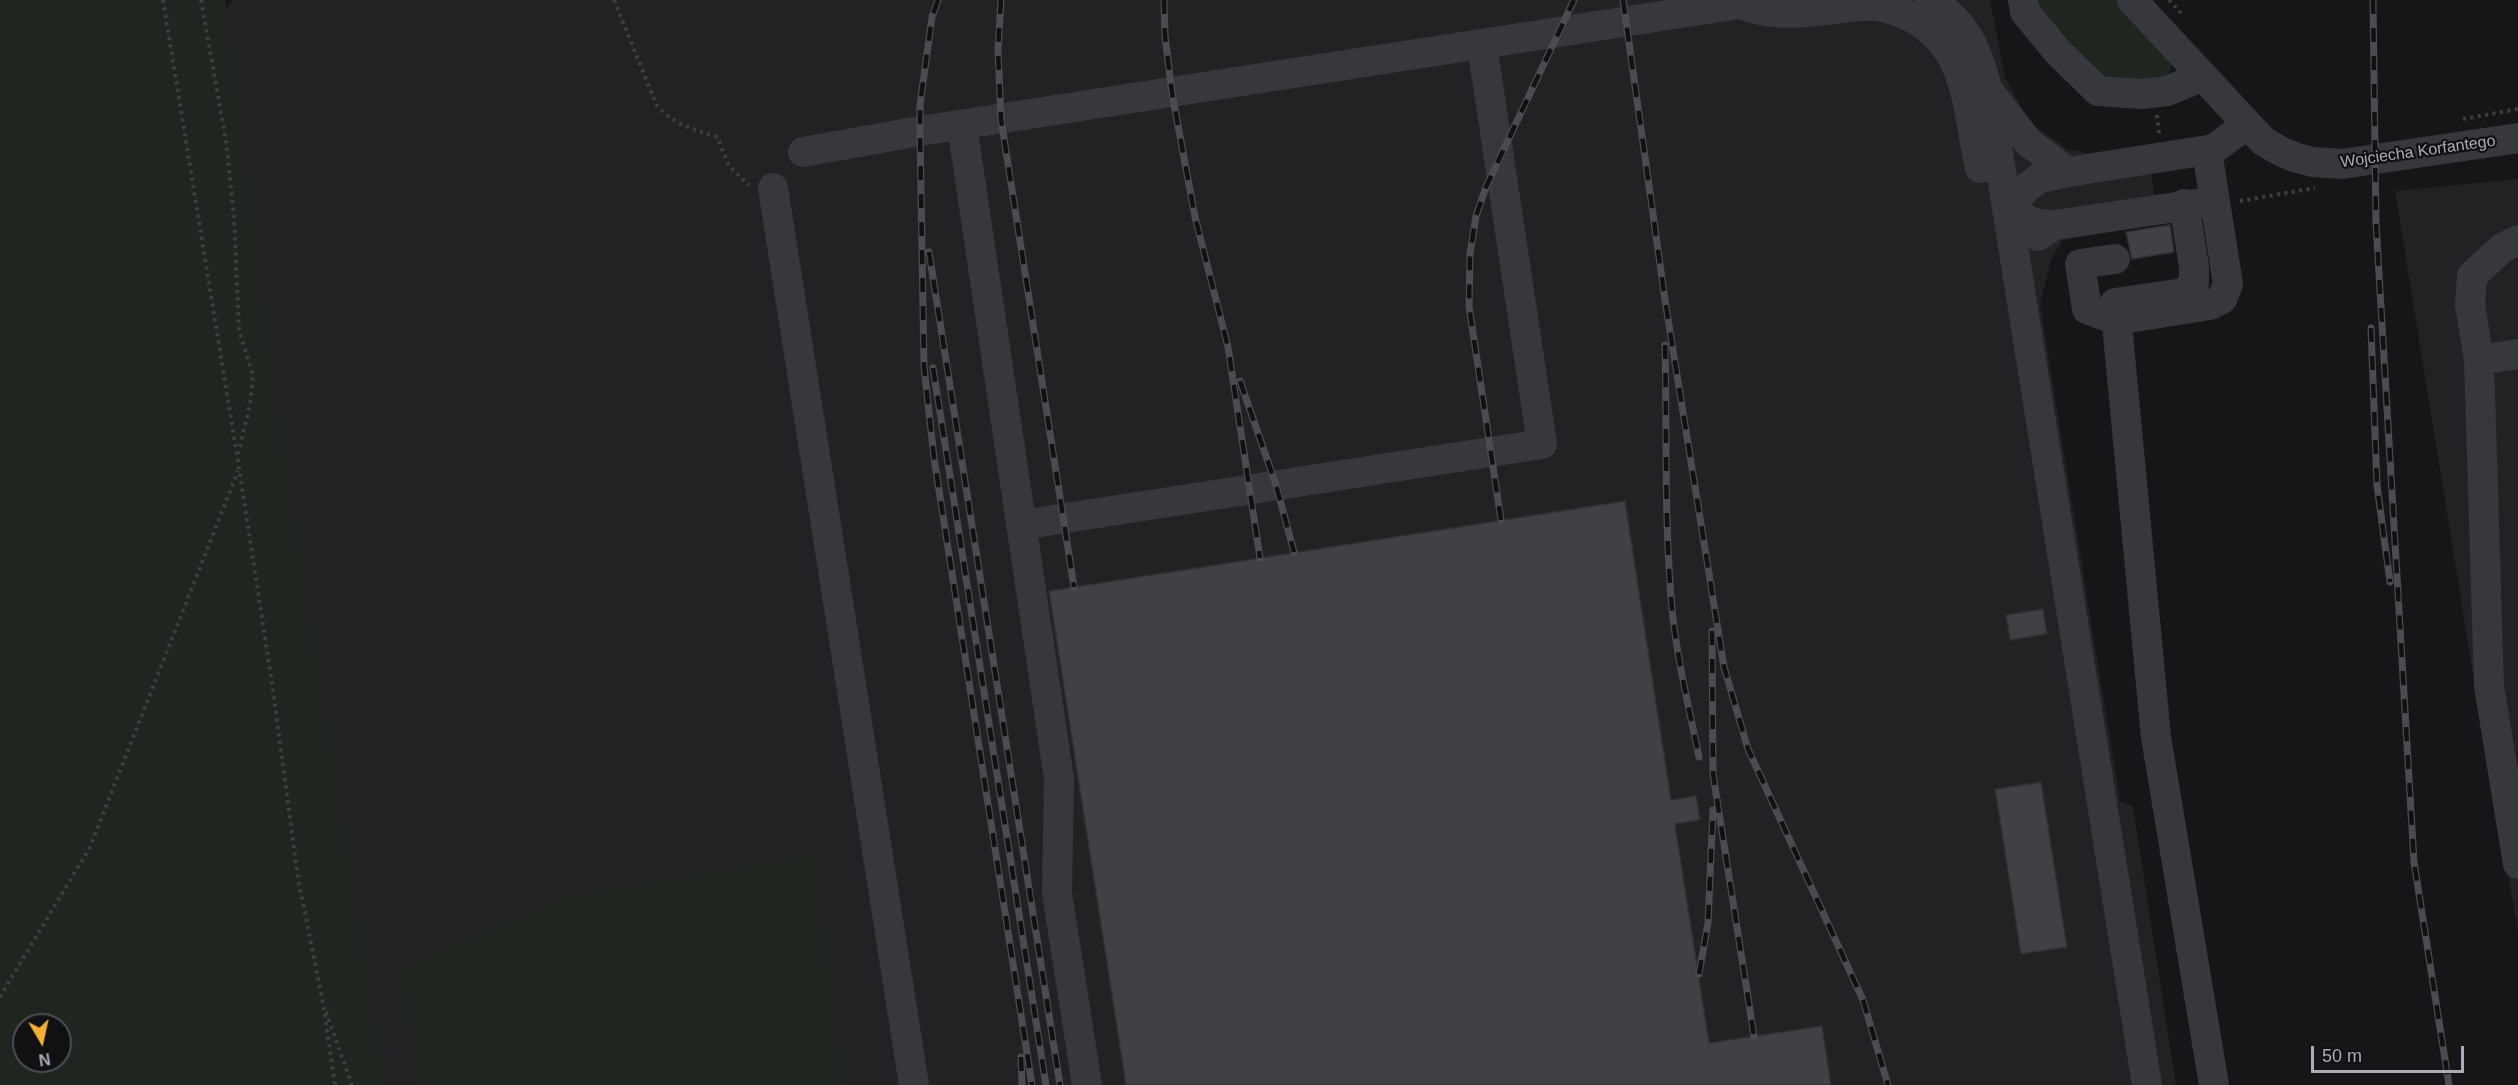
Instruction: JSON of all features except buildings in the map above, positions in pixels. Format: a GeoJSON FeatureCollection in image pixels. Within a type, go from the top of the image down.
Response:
{"type":"FeatureCollection","features":[{"type":"Feature","properties":{"kind":"street"},"geometry":{"type":"LineString","coordinates":[[1929,0],[1941,7],[1964,28],[1980,61],[2023,210],[2037,236],[2024,257],[2019,276]]}},
{"type":"Feature","properties":{"kind":"street"},"geometry":{"type":"LineString","coordinates":[[2023,0],[2025,12],[2058,52],[2098,91],[2142,94],[2166,91],[2189,82],[2198,73]]}},
{"type":"Feature","properties":{"kind":"street","name":"Wojciecha Korfantego"},"geometry":{"type":"LineString","coordinates":[[2133,0],[2246,125],[2263,141],[2282,152],[2313,162],[2342,164],[2518,138]]}},
{"type":"Feature","properties":{"kind":"street"},"geometry":{"type":"LineString","coordinates":[[803,152],[962,125],[1752,2],[1762,12],[1782,14],[1875,5],[1899,11],[1926,25],[1942,40],[1958,66],[1968,100],[1980,168],[1989,186],[2023,210],[2184,204],[2200,202],[2214,195]]}},
{"type":"Feature","properties":{"kind":"street"},"geometry":{"type":"LineString","coordinates":[[1021,525],[1542,444],[1482,45]]}},
{"type":"Feature","properties":{"kind":"street"},"geometry":{"type":"LineString","coordinates":[[1986,86],[1995,102],[2028,142],[2068,172]]}},
{"type":"Feature","properties":{"kind":"street"},"geometry":{"type":"LineString","coordinates":[[962,125],[1059,779],[1057,893],[1087,1085]]}},
{"type":"Feature","properties":{"kind":"street"},"geometry":{"type":"LineString","coordinates":[[2147,1085],[2019,276],[2023,210],[2038,179],[2068,172],[2207,151],[2214,149],[2246,125]]}},
{"type":"Feature","properties":{"kind":"street"},"geometry":{"type":"LineString","coordinates":[[2115,259],[2080,264],[2087,309],[2116,320],[2211,305],[2222,299],[2228,284],[2207,151]]}},
{"type":"Feature","properties":{"kind":"street"},"geometry":{"type":"LineString","coordinates":[[772,188],[914,1085]]}},
{"type":"Feature","properties":{"kind":"street"},"geometry":{"type":"LineString","coordinates":[[2023,210],[2214,195]]}},
{"type":"Feature","properties":{"kind":"street"},"geometry":{"type":"LineString","coordinates":[[2184,204],[2194,267],[2194,282],[2184,293],[2115,303],[2156,737],[2214,1085]]}},
{"type":"Feature","properties":{"kind":"street"},"geometry":{"type":"LineString","coordinates":[[2518,240],[2502,248],[2472,276],[2470,305],[2479,360],[2489,686],[2513,807],[2518,864]]}},
{"type":"Feature","properties":{"kind":"street"},"geometry":{"type":"LineString","coordinates":[[2479,360],[2518,354]]}},
{"type":"Feature","properties":{"kind":"path"},"geometry":{"type":"LineString","coordinates":[[163,0],[239,468],[273,690],[298,878],[323,1003],[335,1085]]}},
{"type":"Feature","properties":{"kind":"path"},"geometry":{"type":"LineString","coordinates":[[0,998],[90,847],[239,468],[239,444],[250,405],[253,376],[239,330],[239,288],[226,141],[204,30],[201,0]]}},
{"type":"Feature","properties":{"kind":"path"},"geometry":{"type":"LineString","coordinates":[[614,0],[657,106],[669,118],[682,125],[717,137],[729,166],[751,187],[772,188]]}},
{"type":"Feature","properties":{"kind":"path"},"geometry":{"type":"LineString","coordinates":[[2169,0],[2185,17]]}},
{"type":"Feature","properties":{"kind":"path"},"geometry":{"type":"LineString","coordinates":[[2455,122],[2478,115],[2518,109]]}},
{"type":"Feature","properties":{"kind":"path"},"geometry":{"type":"LineString","coordinates":[[323,1003],[352,1085]]}},
{"type":"Feature","properties":{"kind":"shaded area"},"geometry":{"type":"Polygon","coordinates":[[[0,0],[225,0],[269,355],[385,1085],[0,1085],[0,0]]]}},
{"type":"Feature","properties":{"kind":"shaded area"},"geometry":{"type":"Polygon","coordinates":[[[232,0],[1990,0],[2005,77],[2029,122],[2067,149],[2091,154],[2148,146],[2158,224],[2063,240],[2051,260],[2040,304],[2120,801],[2133,807],[2176,1085],[354,1085],[194,65],[232,0]]]}},
{"type":"Feature","properties":{"kind":"shaded area"},"geometry":{"type":"Polygon","coordinates":[[[2035,0],[2118,0],[2171,63],[2171,69],[2165,79],[2103,80],[2038,10],[2035,0]]]}},
{"type":"Feature","properties":{"kind":"shaded area"},"geometry":{"type":"Polygon","coordinates":[[[2518,179],[2518,931],[2484,742],[2395,191],[2518,179]]]}},
{"type":"Feature","properties":{"kind":"shaded area"},"geometry":{"type":"Polygon","coordinates":[[[814,854],[844,1085],[419,1085],[398,969],[571,895],[814,854]]]}},
{"type":"Feature","properties":{"kind":"railway"},"geometry":{"type":"LineString","coordinates":[[938,0],[932,17],[920,105],[924,366],[934,458],[1032,1085]]}},
{"type":"Feature","properties":{"kind":"railway"},"geometry":{"type":"LineString","coordinates":[[1001,0],[998,50],[1001,119],[1074,587]]}},
{"type":"Feature","properties":{"kind":"railway"},"geometry":{"type":"LineString","coordinates":[[1164,0],[1165,36],[1172,93],[1195,217],[1228,347],[1260,558]]}},
{"type":"Feature","properties":{"kind":"railway"},"geometry":{"type":"LineString","coordinates":[[1501,520],[1469,306],[1470,254],[1476,216],[1486,187],[1574,0]]}},
{"type":"Feature","properties":{"kind":"railway"},"geometry":{"type":"LineString","coordinates":[[1623,0],[1665,300],[1724,667],[1748,749],[1863,1000],[1888,1085]]}},
{"type":"Feature","properties":{"kind":"railway"},"geometry":{"type":"LineString","coordinates":[[2373,0],[2376,223],[2414,862],[2449,1085]]}},
{"type":"Feature","properties":{"kind":"railway"},"geometry":{"type":"LineString","coordinates":[[929,252],[1060,1085]]}},
{"type":"Feature","properties":{"kind":"railway"},"geometry":{"type":"LineString","coordinates":[[2371,328],[2377,485],[2390,582]]}},
{"type":"Feature","properties":{"kind":"railway"},"geometry":{"type":"LineString","coordinates":[[1665,345],[1669,576],[1680,665],[1699,757]]}},
{"type":"Feature","properties":{"kind":"railway"},"geometry":{"type":"LineString","coordinates":[[933,368],[1046,1085]]}},
{"type":"Feature","properties":{"kind":"railway"},"geometry":{"type":"LineString","coordinates":[[1240,381],[1276,485],[1294,552]]}},
{"type":"Feature","properties":{"kind":"railway"},"geometry":{"type":"LineString","coordinates":[[1712,631],[1713,774],[1754,1036]]}},
{"type":"Feature","properties":{"kind":"railway"},"geometry":{"type":"LineString","coordinates":[[1699,974],[1708,923],[1713,810]]}},
{"type":"Feature","properties":{"kind":"railway"},"geometry":{"type":"LineString","coordinates":[[1021,1057],[1022,1085]]}}]}
